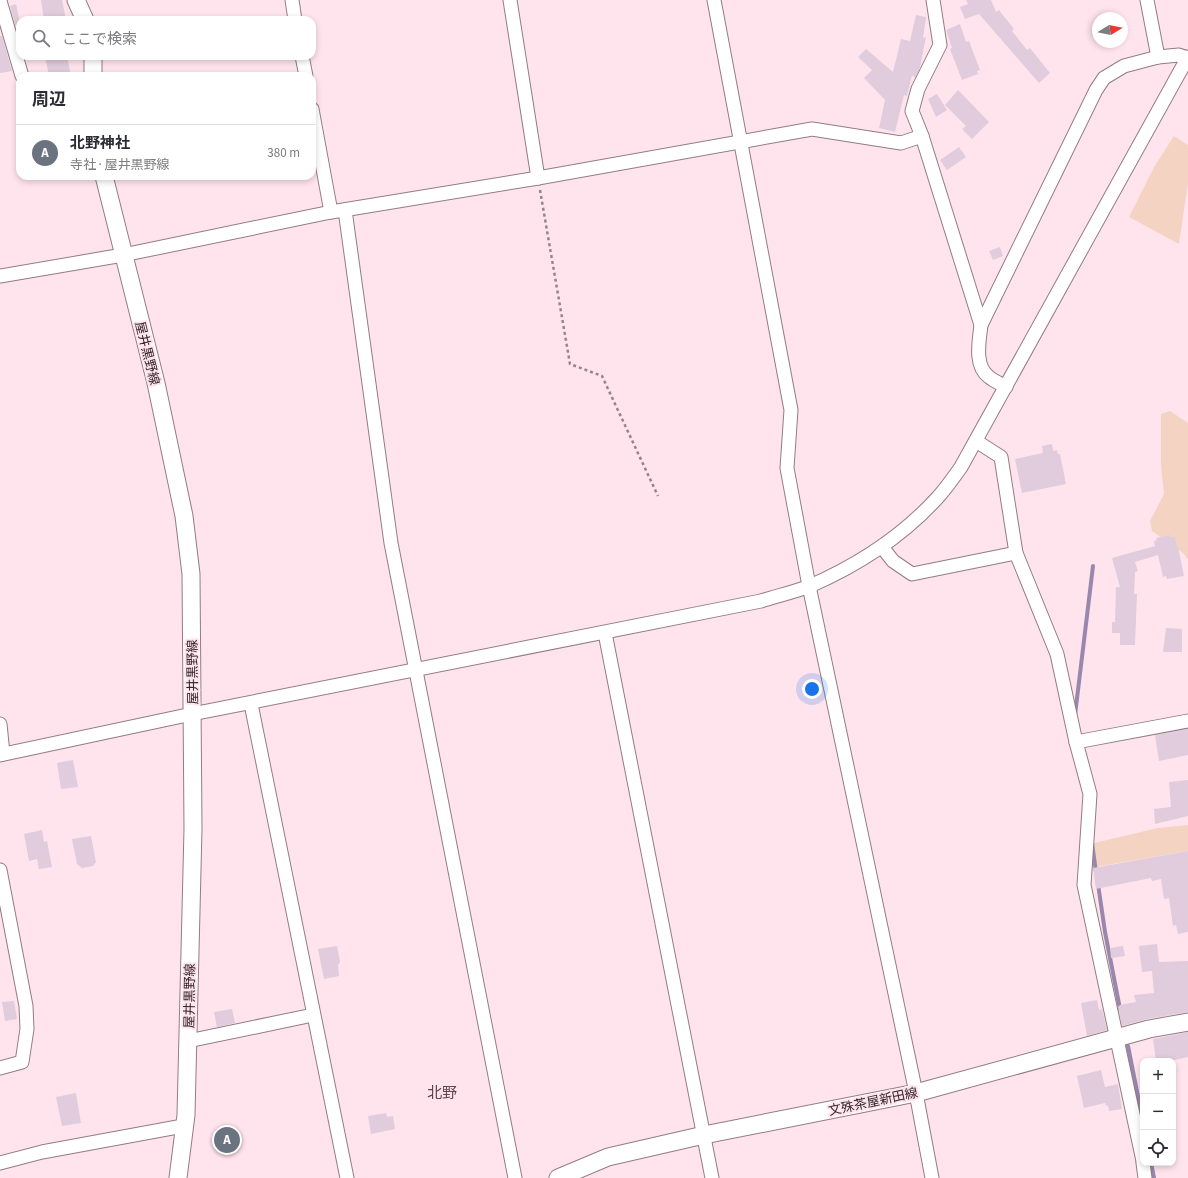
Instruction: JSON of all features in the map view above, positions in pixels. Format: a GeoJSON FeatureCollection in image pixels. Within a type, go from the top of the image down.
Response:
{"type":"FeatureCollection","features":[{"type":"Feature","properties":{"kind":"main road"},"geometry":{"type":"LineString","coordinates":[[76,0],[83,16]]}},
{"type":"Feature","properties":{"kind":"main road"},"geometry":{"type":"LineString","coordinates":[[93,60],[93,72]]}},
{"type":"Feature","properties":{"kind":"main road","name":"屋井黒野線"},"geometry":{"type":"LineString","coordinates":[[105,180],[156,383],[184,516],[191,574],[193,829],[186,1115],[183,1126],[178,1178]]}},
{"type":"Feature","properties":{"kind":"main road","name":"文殊茶屋新田線"},"geometry":{"type":"LineString","coordinates":[[558,1178],[608,1157],[704,1135],[916,1093],[1116,1037],[1188,1022]]}},
{"type":"Feature","properties":{"kind":"street"},"geometry":{"type":"LineString","coordinates":[[292,0],[294,16]]}},
{"type":"Feature","properties":{"kind":"street"},"geometry":{"type":"LineString","coordinates":[[510,0],[538,178]]}},
{"type":"Feature","properties":{"kind":"street"},"geometry":{"type":"LineString","coordinates":[[714,0],[790,410],[787,468],[809,586],[916,1093],[932,1178]]}},
{"type":"Feature","properties":{"kind":"street"},"geometry":{"type":"LineString","coordinates":[[932,0],[940,45],[918,89],[912,111],[922,136],[981,325]]}},
{"type":"Feature","properties":{"kind":"street"},"geometry":{"type":"LineString","coordinates":[[1147,0],[1158,57]]}},
{"type":"Feature","properties":{"kind":"street"},"geometry":{"type":"LineString","coordinates":[[0,1],[16,41]]}},
{"type":"Feature","properties":{"kind":"street"},"geometry":{"type":"LineString","coordinates":[[0,724],[2,754],[192,714],[251,704],[761,601],[809,586],[854,564],[882,546],[939,496],[961,467],[1006,387],[1188,58],[1179,55],[1158,57],[1124,66],[1104,78],[1096,90],[981,325],[978,352],[981,368],[988,377],[1006,387]]}},
{"type":"Feature","properties":{"kind":"street"},"geometry":{"type":"LineString","coordinates":[[19,60],[21,72]]}},
{"type":"Feature","properties":{"kind":"street"},"geometry":{"type":"LineString","coordinates":[[303,60],[305,72]]}},
{"type":"Feature","properties":{"kind":"street"},"geometry":{"type":"LineString","coordinates":[[0,276],[123,255],[331,212],[538,178],[812,128],[901,143],[922,136]]}},
{"type":"Feature","properties":{"kind":"street"},"geometry":{"type":"LineString","coordinates":[[316,131],[331,212]]}},
{"type":"Feature","properties":{"kind":"street"},"geometry":{"type":"LineString","coordinates":[[346,210],[391,543],[515,1178]]}},
{"type":"Feature","properties":{"kind":"street"},"geometry":{"type":"LineString","coordinates":[[976,441],[1001,457],[1016,553],[1057,654],[1076,742],[1090,794],[1084,885],[1140,1148]]}},
{"type":"Feature","properties":{"kind":"street"},"geometry":{"type":"LineString","coordinates":[[882,546],[893,561],[912,574],[1016,553]]}},
{"type":"Feature","properties":{"kind":"street"},"geometry":{"type":"LineString","coordinates":[[605,633],[712,1178]]}},
{"type":"Feature","properties":{"kind":"street"},"geometry":{"type":"LineString","coordinates":[[251,704],[347,1178]]}},
{"type":"Feature","properties":{"kind":"street"},"geometry":{"type":"LineString","coordinates":[[1076,742],[1188,721]]}},
{"type":"Feature","properties":{"kind":"street"},"geometry":{"type":"LineString","coordinates":[[0,870],[26,1006],[26,1029],[22,1062],[0,1068]]}},
{"type":"Feature","properties":{"kind":"street"},"geometry":{"type":"LineString","coordinates":[[188,1041],[313,1015]]}},
{"type":"Feature","properties":{"kind":"street"},"geometry":{"type":"LineString","coordinates":[[0,1163],[42,1152],[183,1126]]}},
{"type":"Feature","properties":{"kind":"street"},"geometry":{"type":"LineString","coordinates":[[1144,1166],[1145,1178]]}},
{"type":"Feature","properties":{"kind":"path"},"geometry":{"type":"LineString","coordinates":[[538,178],[570,364],[602,376],[658,496]]}},
{"type":"Feature","properties":{"kind":"shaded area"},"geometry":{"type":"Polygon","coordinates":[[[1174,136],[1188,145],[1188,183],[1179,244],[1129,217],[1154,167],[1174,136]]]}},
{"type":"Feature","properties":{"kind":"shaded area"},"geometry":{"type":"Polygon","coordinates":[[[1170,411],[1188,423],[1188,559],[1183,553],[1152,531],[1150,521],[1164,494],[1161,465],[1161,414],[1170,411]]]}},
{"type":"Feature","properties":{"kind":"shaded area"},"geometry":{"type":"Polygon","coordinates":[[[1188,825],[1188,851],[1089,868],[1090,844],[1158,828],[1188,825]]]}},
{"type":"Feature","properties":{"kind":"building"},"geometry":{"type":"Polygon","coordinates":[[[41,0],[62,0],[65,16],[43,16],[41,0]]]}},
{"type":"Feature","properties":{"kind":"building"},"geometry":{"type":"Polygon","coordinates":[[[966,0],[991,0],[996,12],[999,10],[1014,29],[1012,31],[1027,50],[1030,48],[1050,73],[1039,83],[979,14],[965,19],[960,7],[968,4],[966,0]]]}},
{"type":"Feature","properties":{"kind":"building"},"geometry":{"type":"Polygon","coordinates":[[[16,4],[19,16],[16,16],[15,25],[10,6],[16,4]]]}},
{"type":"Feature","properties":{"kind":"building"},"geometry":{"type":"Polygon","coordinates":[[[916,15],[926,17],[923,38],[926,37],[920,67],[915,78],[912,75],[907,96],[904,95],[895,132],[879,128],[885,100],[864,78],[872,70],[858,57],[866,49],[893,72],[901,39],[910,41],[916,15]]]}},
{"type":"Feature","properties":{"kind":"building"},"geometry":{"type":"Polygon","coordinates":[[[960,24],[966,42],[969,41],[980,70],[977,71],[978,74],[962,80],[950,49],[952,48],[946,30],[960,24]]]}},
{"type":"Feature","properties":{"kind":"building"},"geometry":{"type":"Polygon","coordinates":[[[0,36],[2,36],[12,71],[0,73],[0,36]]]}},
{"type":"Feature","properties":{"kind":"building"},"geometry":{"type":"Polygon","coordinates":[[[46,60],[68,60],[70,72],[48,72],[46,60]]]}},
{"type":"Feature","properties":{"kind":"building"},"geometry":{"type":"Polygon","coordinates":[[[958,90],[989,122],[972,139],[962,129],[966,126],[945,105],[958,90]]]}},
{"type":"Feature","properties":{"kind":"building"},"geometry":{"type":"Polygon","coordinates":[[[937,94],[947,110],[936,117],[928,99],[937,94]]]}},
{"type":"Feature","properties":{"kind":"building"},"geometry":{"type":"Polygon","coordinates":[[[959,147],[966,157],[947,170],[940,160],[959,147]]]}},
{"type":"Feature","properties":{"kind":"building"},"geometry":{"type":"Polygon","coordinates":[[[1000,247],[1003,256],[993,260],[989,251],[1000,247]]]}},
{"type":"Feature","properties":{"kind":"building"},"geometry":{"type":"Polygon","coordinates":[[[1052,444],[1053,451],[1057,450],[1058,454],[1060,454],[1066,484],[1022,493],[1015,459],[1043,453],[1042,446],[1052,444]]]}},
{"type":"Feature","properties":{"kind":"building"},"geometry":{"type":"Polygon","coordinates":[[[1170,535],[1170,537],[1175,537],[1184,576],[1167,579],[1166,576],[1163,577],[1158,555],[1135,562],[1138,571],[1135,572],[1134,594],[1137,594],[1135,645],[1120,645],[1120,633],[1112,633],[1112,622],[1115,622],[1116,587],[1120,587],[1112,558],[1155,546],[1154,541],[1157,540],[1156,538],[1170,535]]]}},
{"type":"Feature","properties":{"kind":"building"},"geometry":{"type":"Polygon","coordinates":[[[1166,628],[1182,629],[1182,652],[1163,652],[1166,628]]]}},
{"type":"Feature","properties":{"kind":"building"},"geometry":{"type":"Polygon","coordinates":[[[1188,729],[1188,755],[1159,761],[1155,735],[1188,729]]]}},
{"type":"Feature","properties":{"kind":"building"},"geometry":{"type":"Polygon","coordinates":[[[73,760],[78,787],[61,789],[57,763],[73,760]]]}},
{"type":"Feature","properties":{"kind":"building"},"geometry":{"type":"Polygon","coordinates":[[[1188,780],[1188,816],[1155,824],[1154,809],[1171,807],[1169,782],[1188,780]]]}},
{"type":"Feature","properties":{"kind":"building"},"geometry":{"type":"Polygon","coordinates":[[[42,830],[44,842],[47,841],[52,867],[39,869],[37,859],[29,861],[24,834],[42,830]]]}},
{"type":"Feature","properties":{"kind":"building"},"geometry":{"type":"Polygon","coordinates":[[[91,836],[96,862],[93,866],[82,868],[77,864],[72,839],[91,836]]]}},
{"type":"Feature","properties":{"kind":"building"},"geometry":{"type":"Polygon","coordinates":[[[1188,851],[1188,932],[1178,934],[1176,925],[1173,926],[1169,898],[1164,899],[1161,879],[1152,881],[1151,878],[1096,889],[1093,868],[1188,851]]]}},
{"type":"Feature","properties":{"kind":"building"},"geometry":{"type":"Polygon","coordinates":[[[1157,944],[1159,962],[1188,961],[1188,1012],[1147,1019],[1122,1026],[1118,1007],[1120,1005],[1136,1002],[1134,995],[1154,993],[1152,971],[1142,972],[1139,946],[1157,944]]]}},
{"type":"Feature","properties":{"kind":"building"},"geometry":{"type":"Polygon","coordinates":[[[337,946],[340,962],[338,965],[339,976],[324,979],[318,949],[337,946]]]}},
{"type":"Feature","properties":{"kind":"building"},"geometry":{"type":"Polygon","coordinates":[[[1123,946],[1125,956],[1111,958],[1110,948],[1123,946]]]}},
{"type":"Feature","properties":{"kind":"building"},"geometry":{"type":"Polygon","coordinates":[[[1097,1000],[1099,1010],[1102,1009],[1107,1030],[1087,1036],[1081,1003],[1097,1000]]]}},
{"type":"Feature","properties":{"kind":"building"},"geometry":{"type":"Polygon","coordinates":[[[14,1001],[17,1019],[5,1021],[2,1002],[14,1001]]]}},
{"type":"Feature","properties":{"kind":"building"},"geometry":{"type":"Polygon","coordinates":[[[232,1009],[235,1023],[217,1027],[214,1012],[232,1009]]]}},
{"type":"Feature","properties":{"kind":"building"},"geometry":{"type":"Polygon","coordinates":[[[1188,1032],[1188,1057],[1176,1060],[1176,1058],[1156,1058],[1153,1039],[1188,1032]]]}},
{"type":"Feature","properties":{"kind":"building"},"geometry":{"type":"Polygon","coordinates":[[[1101,1070],[1105,1087],[1118,1084],[1122,1109],[1109,1111],[1108,1105],[1106,1106],[1105,1103],[1084,1108],[1077,1076],[1101,1070]]]}},
{"type":"Feature","properties":{"kind":"building"},"geometry":{"type":"Polygon","coordinates":[[[76,1093],[81,1123],[62,1126],[56,1097],[76,1093]]]}},
{"type":"Feature","properties":{"kind":"building"},"geometry":{"type":"Polygon","coordinates":[[[386,1113],[387,1117],[393,1116],[395,1129],[371,1134],[368,1116],[386,1113]]]}},
{"type":"Feature","properties":{"kind":"waterway"},"geometry":{"type":"LineString","coordinates":[[1075,715],[1093,566]]}},
{"type":"Feature","properties":{"kind":"waterway"},"geometry":{"type":"LineString","coordinates":[[1092,843],[1096,872]]}},
{"type":"Feature","properties":{"kind":"waterway"},"geometry":{"type":"LineString","coordinates":[[1098,884],[1105,932],[1120,1009]]}},
{"type":"Feature","properties":{"kind":"waterway"},"geometry":{"type":"LineString","coordinates":[[1128,1046],[1140,1107]]}},
{"type":"Feature","properties":{"kind":"waterway"},"geometry":{"type":"LineString","coordinates":[[1152,1166],[1154,1178]]}},
{"type":"Feature","properties":{"kind":"place","name":"北野神社"},"geometry":{"type":"Point","coordinates":[227,1140]}},
{"type":"Feature","properties":{"kind":"district","name":"北野"},"geometry":{"type":"Point","coordinates":[442,1093]}}]}
